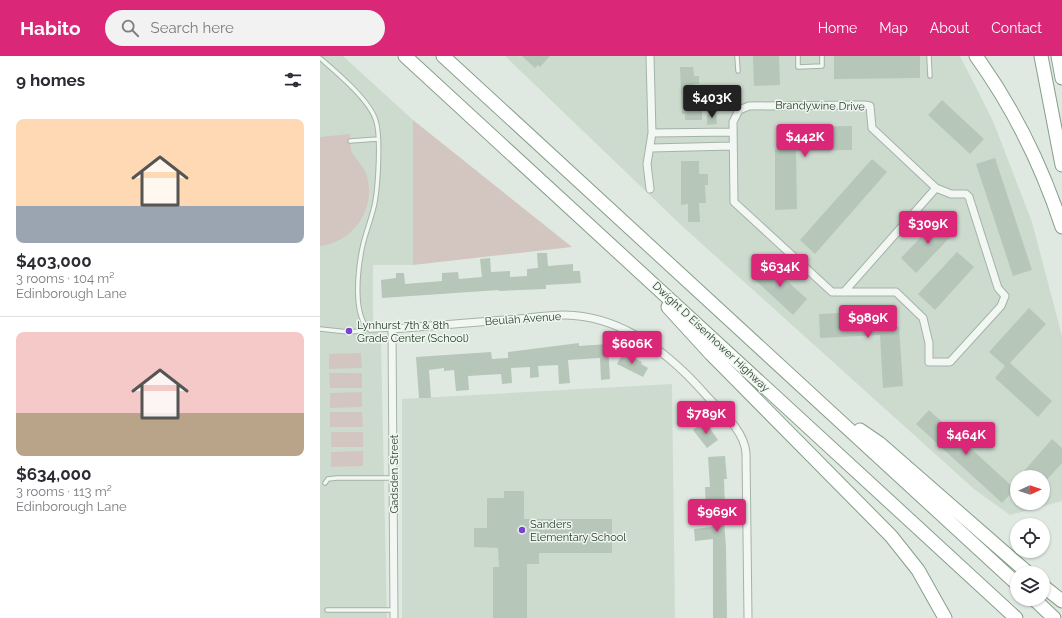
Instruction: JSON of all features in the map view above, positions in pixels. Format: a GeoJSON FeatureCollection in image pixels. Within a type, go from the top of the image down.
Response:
{"type":"FeatureCollection","features":[{"type":"Feature","properties":{"kind":"highway","name":"Dwight D Eisenhower Highway"},"geometry":{"type":"LineString","coordinates":[[405,56],[1016,618]]}},
{"type":"Feature","properties":{"kind":"highway"},"geometry":{"type":"LineString","coordinates":[[443,56],[1010,578]]}},
{"type":"Feature","properties":{"kind":"highway"},"geometry":{"type":"LineString","coordinates":[[976,56],[1000,92],[1028,143],[1046,183],[1062,227]]}},
{"type":"Feature","properties":{"kind":"highway"},"geometry":{"type":"LineString","coordinates":[[1040,56],[1062,165]]}},
{"type":"Feature","properties":{"kind":"highway"},"geometry":{"type":"LineString","coordinates":[[1058,56],[1062,78]]}},
{"type":"Feature","properties":{"kind":"highway"},"geometry":{"type":"LineString","coordinates":[[620,253],[692,335],[891,536],[921,574],[945,618]]}},
{"type":"Feature","properties":{"kind":"highway"},"geometry":{"type":"LineString","coordinates":[[825,406],[879,443],[1020,566]]}},
{"type":"Feature","properties":{"kind":"highway"},"geometry":{"type":"LineString","coordinates":[[1050,592],[1062,601]]}},
{"type":"Feature","properties":{"kind":"highway"},"geometry":{"type":"LineString","coordinates":[[1041,606],[1054,618]]}},
{"type":"Feature","properties":{"kind":"street"},"geometry":{"type":"LineString","coordinates":[[650,56],[652,133],[651,148],[647,164],[650,189]]}},
{"type":"Feature","properties":{"kind":"street","name":"Brandywine Drive"},"geometry":{"type":"LineString","coordinates":[[747,106],[870,106],[872,128],[936,188],[951,194],[966,194],[969,197],[998,288],[1005,296],[1001,306],[950,362],[929,362],[929,343],[923,318],[896,292],[832,292],[734,202],[733,132],[732,122],[735,115],[739,110],[747,106]]}},
{"type":"Feature","properties":{"kind":"street"},"geometry":{"type":"LineString","coordinates":[[652,133],[733,132]]}},
{"type":"Feature","properties":{"kind":"street"},"geometry":{"type":"LineString","coordinates":[[651,148],[732,146]]}},
{"type":"Feature","properties":{"kind":"street"},"geometry":{"type":"LineString","coordinates":[[844,292],[936,188]]}},
{"type":"Feature","properties":{"kind":"street","name":"Beulah Avenue"},"geometry":{"type":"LineString","coordinates":[[392,329],[564,315],[605,322],[636,335],[661,352],[696,384],[742,438],[746,453],[748,618]]}},
{"type":"Feature","properties":{"kind":"street","name":"Gadsden Street"},"geometry":{"type":"LineString","coordinates":[[392,329],[394,614]]}},
{"type":"Feature","properties":{"kind":"lane"},"geometry":{"type":"LineString","coordinates":[[737,56],[738,71]]}},
{"type":"Feature","properties":{"kind":"lane"},"geometry":{"type":"LineString","coordinates":[[798,56],[798,67],[822,66],[822,56]]}},
{"type":"Feature","properties":{"kind":"lane"},"geometry":{"type":"LineString","coordinates":[[929,56],[930,76]]}},
{"type":"Feature","properties":{"kind":"lane"},"geometry":{"type":"LineString","coordinates":[[320,58],[347,82],[369,108],[376,120],[378,139],[376,195],[362,249],[359,278],[360,315],[365,327],[375,331],[392,329]]}},
{"type":"Feature","properties":{"kind":"lane"},"geometry":{"type":"LineString","coordinates":[[350,141],[378,139]]}},
{"type":"Feature","properties":{"kind":"lane"},"geometry":{"type":"LineString","coordinates":[[320,329],[348,332],[362,330],[365,327]]}},
{"type":"Feature","properties":{"kind":"lane"},"geometry":{"type":"LineString","coordinates":[[325,483],[328,479],[337,478],[393,478]]}},
{"type":"Feature","properties":{"kind":"lane"},"geometry":{"type":"LineString","coordinates":[[328,610],[394,614]]}},
{"type":"Feature","properties":{"kind":"shaded area","name":"Lynhurst 7th & 8th Grade Center (School)"},"geometry":{"type":"Polygon","coordinates":[[[320,56],[343,56],[413,120],[413,265],[373,265],[373,321],[381,341],[387,618],[320,618],[320,56]]]}},
{"type":"Feature","properties":{"kind":"shaded area"},"geometry":{"type":"Polygon","coordinates":[[[505,56],[960,56],[993,121],[1032,222],[1062,336],[1062,501],[1050,504],[1050,470],[1010,470],[1010,510],[1029,510],[1010,515],[974,489],[682,226],[505,56]]]}},
{"type":"Feature","properties":{"kind":"shaded area"},"geometry":{"type":"Polygon","coordinates":[[[413,120],[572,247],[413,265],[413,120]]]}},
{"type":"Feature","properties":{"kind":"shaded area"},"geometry":{"type":"Polygon","coordinates":[[[350,134],[351,150],[367,176],[369,188],[365,212],[360,222],[343,238],[320,246],[320,137],[350,134]]]}},
{"type":"Feature","properties":{"kind":"shaded area"},"geometry":{"type":"Polygon","coordinates":[[[361,353],[362,368],[329,369],[329,354],[361,353]]]}},
{"type":"Feature","properties":{"kind":"shaded area"},"geometry":{"type":"Polygon","coordinates":[[[329,373],[362,373],[362,388],[330,388],[329,373]]]}},
{"type":"Feature","properties":{"kind":"shaded area"},"geometry":{"type":"Polygon","coordinates":[[[672,384],[675,618],[402,618],[402,399],[672,384]]]}},
{"type":"Feature","properties":{"kind":"shaded area"},"geometry":{"type":"Polygon","coordinates":[[[362,392],[362,407],[330,408],[330,393],[362,392]]]}},
{"type":"Feature","properties":{"kind":"shaded area"},"geometry":{"type":"Polygon","coordinates":[[[330,412],[362,412],[363,427],[330,427],[330,412]]]}},
{"type":"Feature","properties":{"kind":"shaded area"},"geometry":{"type":"Polygon","coordinates":[[[331,432],[363,432],[363,447],[331,447],[331,432]]]}},
{"type":"Feature","properties":{"kind":"shaded area"},"geometry":{"type":"Polygon","coordinates":[[[363,451],[363,466],[331,467],[331,452],[363,451]]]}},
{"type":"Feature","properties":{"kind":"building"},"geometry":{"type":"Polygon","coordinates":[[[522,56],[550,56],[540,67],[538,65],[535,68],[522,56]]]}},
{"type":"Feature","properties":{"kind":"building"},"geometry":{"type":"Polygon","coordinates":[[[753,56],[779,56],[780,85],[754,86],[753,56]]]}},
{"type":"Feature","properties":{"kind":"building"},"geometry":{"type":"Polygon","coordinates":[[[834,56],[920,56],[920,78],[834,79],[834,56]]]}},
{"type":"Feature","properties":{"kind":"building"},"geometry":{"type":"Polygon","coordinates":[[[680,67],[693,67],[694,76],[699,76],[699,84],[694,84],[695,100],[696,106],[702,106],[702,120],[685,120],[685,114],[682,114],[680,67]]]}},
{"type":"Feature","properties":{"kind":"building"},"geometry":{"type":"Polygon","coordinates":[[[942,100],[984,139],[970,154],[928,115],[942,100]]]}},
{"type":"Feature","properties":{"kind":"building"},"geometry":{"type":"Polygon","coordinates":[[[716,113],[717,124],[707,125],[707,114],[716,113]]]}},
{"type":"Feature","properties":{"kind":"building"},"geometry":{"type":"Polygon","coordinates":[[[852,126],[852,150],[796,151],[797,209],[775,210],[775,149],[792,149],[792,127],[852,126]]]}},
{"type":"Feature","properties":{"kind":"building"},"geometry":{"type":"Polygon","coordinates":[[[995,158],[1032,270],[1013,276],[976,164],[995,158]]]}},
{"type":"Feature","properties":{"kind":"building"},"geometry":{"type":"Polygon","coordinates":[[[872,159],[887,172],[815,254],[800,240],[872,159]]]}},
{"type":"Feature","properties":{"kind":"building"},"geometry":{"type":"Polygon","coordinates":[[[681,161],[699,161],[699,174],[708,174],[708,185],[705,185],[706,203],[699,203],[700,222],[688,222],[688,204],[681,205],[681,161]]]}},
{"type":"Feature","properties":{"kind":"building"},"geometry":{"type":"Polygon","coordinates":[[[940,217],[955,232],[916,273],[901,258],[940,217]]]}},
{"type":"Feature","properties":{"kind":"building"},"geometry":{"type":"Polygon","coordinates":[[[957,252],[974,267],[935,310],[918,294],[957,252]]]}},
{"type":"Feature","properties":{"kind":"building"},"geometry":{"type":"Polygon","coordinates":[[[537,253],[547,253],[548,266],[573,264],[573,271],[580,271],[581,283],[546,285],[546,289],[499,290],[382,298],[381,280],[396,278],[396,273],[404,273],[405,284],[442,281],[442,273],[458,272],[459,279],[482,277],[480,259],[490,258],[491,272],[510,271],[510,277],[527,276],[527,269],[538,268],[537,253]]]}},
{"type":"Feature","properties":{"kind":"building"},"geometry":{"type":"Polygon","coordinates":[[[766,262],[807,299],[793,315],[752,277],[766,262]]]}},
{"type":"Feature","properties":{"kind":"building"},"geometry":{"type":"Polygon","coordinates":[[[1029,308],[1046,324],[1010,363],[1052,401],[1038,417],[995,378],[1005,366],[989,352],[1029,308]]]}},
{"type":"Feature","properties":{"kind":"building"},"geometry":{"type":"Polygon","coordinates":[[[880,311],[881,328],[899,327],[903,386],[883,388],[880,335],[820,338],[819,314],[880,311]]]}},
{"type":"Feature","properties":{"kind":"building"},"geometry":{"type":"Polygon","coordinates":[[[579,343],[579,346],[608,344],[610,379],[601,380],[600,358],[568,360],[570,383],[559,384],[558,365],[538,366],[539,377],[530,378],[530,367],[511,368],[512,383],[502,384],[501,374],[468,376],[469,390],[456,391],[454,370],[444,371],[444,368],[429,370],[431,398],[419,398],[416,357],[491,352],[492,359],[508,358],[508,352],[579,343]]]}},
{"type":"Feature","properties":{"kind":"building"},"geometry":{"type":"Polygon","coordinates":[[[623,353],[642,362],[641,364],[648,368],[643,377],[617,364],[623,353]]]}},
{"type":"Feature","properties":{"kind":"building"},"geometry":{"type":"Polygon","coordinates":[[[929,410],[1010,484],[1010,494],[1002,503],[916,424],[929,410]]]}},
{"type":"Feature","properties":{"kind":"building"},"geometry":{"type":"Polygon","coordinates":[[[705,421],[718,440],[707,448],[693,430],[705,421]]]}},
{"type":"Feature","properties":{"kind":"building"},"geometry":{"type":"Polygon","coordinates":[[[1052,439],[1062,448],[1062,463],[1050,476],[1050,470],[1025,470],[1052,439]]]}},
{"type":"Feature","properties":{"kind":"building"},"geometry":{"type":"Polygon","coordinates":[[[725,456],[727,479],[724,479],[725,509],[723,509],[726,547],[727,618],[713,618],[713,539],[695,541],[694,529],[712,527],[710,510],[706,510],[705,487],[710,487],[708,457],[725,456]]]}},
{"type":"Feature","properties":{"kind":"building"},"geometry":{"type":"Polygon","coordinates":[[[504,491],[524,491],[524,519],[612,519],[612,553],[539,553],[539,564],[527,564],[527,618],[493,618],[493,567],[499,567],[498,548],[474,547],[474,528],[487,528],[487,498],[504,498],[504,491]]]}},
{"type":"Feature","properties":{"kind":"place","name":"Lynhurst 7th & 8th Grade Center (School)"},"geometry":{"type":"Point","coordinates":[349,331]}},
{"type":"Feature","properties":{"kind":"place","name":"Sanders Elementary School"},"geometry":{"type":"Point","coordinates":[522,530]}}]}
